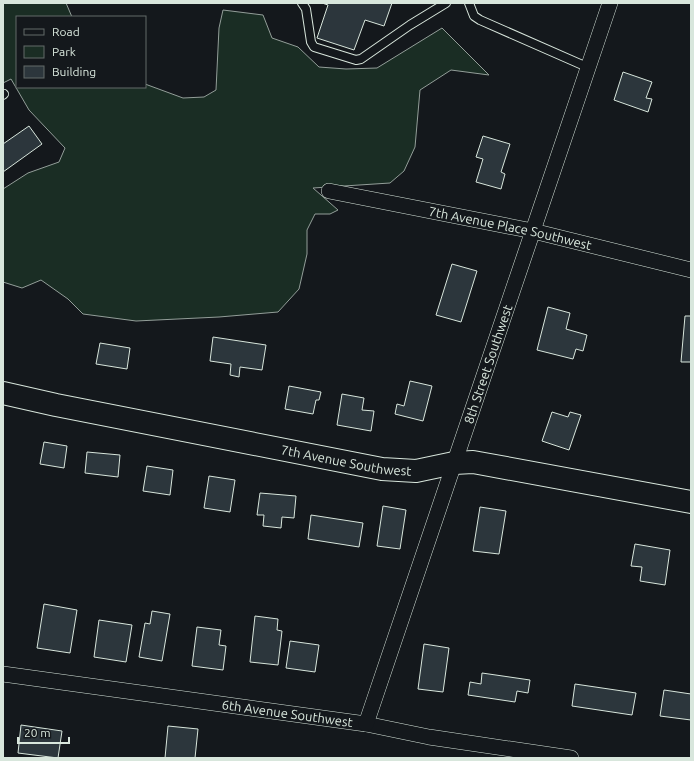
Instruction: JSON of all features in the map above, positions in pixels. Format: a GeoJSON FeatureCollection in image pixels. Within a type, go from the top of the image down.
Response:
{"type":"FeatureCollection","features":[{"type":"Feature","properties":{"kind":"street","name":"8th Street Southwest"},"geometry":{"type":"LineString","coordinates":[[366,724],[587,67],[610,3]]}},
{"type":"Feature","properties":{"kind":"street","name":"7th Avenue Place Southwest"},"geometry":{"type":"LineString","coordinates":[[329,191],[533,231],[691,270]]}},
{"type":"Feature","properties":{"kind":"street","name":"7th Avenue Southwest"},"geometry":{"type":"LineString","coordinates":[[3,392],[56,405],[382,469],[416,471],[454,463],[473,462],[691,502]]}},
{"type":"Feature","properties":{"kind":"street","name":"6th Avenue Southwest"},"geometry":{"type":"LineString","coordinates":[[3,674],[366,724],[429,737],[571,758]]}},
{"type":"Feature","properties":{"kind":"lane"},"geometry":{"type":"LineString","coordinates":[[302,3],[306,9],[311,42],[314,47],[356,60],[362,59],[446,3]]}},
{"type":"Feature","properties":{"kind":"lane"},"geometry":{"type":"LineString","coordinates":[[469,3],[474,16],[480,20],[587,67]]}},
{"type":"Feature","properties":{"kind":"green space"},"geometry":{"type":"Polygon","coordinates":[[[3,3],[66,3],[72,16],[16,16],[16,88],[11,79],[3,83],[3,3]]]}},
{"type":"Feature","properties":{"kind":"green space"},"geometry":{"type":"Polygon","coordinates":[[[223,10],[263,15],[272,38],[298,47],[319,67],[346,69],[377,68],[442,28],[489,75],[451,70],[420,90],[415,147],[404,171],[390,183],[313,188],[338,210],[330,214],[315,214],[307,230],[307,254],[299,289],[278,312],[219,317],[136,321],[83,314],[68,299],[41,280],[22,288],[3,282],[3,189],[28,173],[59,162],[65,148],[29,110],[16,88],[146,88],[146,84],[183,98],[204,97],[216,90],[219,28],[223,10]]]}},
{"type":"Feature","properties":{"kind":"building"},"geometry":{"type":"Polygon","coordinates":[[[322,3],[392,3],[384,26],[365,20],[354,50],[317,38],[328,5],[322,3]]]}},
{"type":"Feature","properties":{"kind":"building"},"geometry":{"type":"Polygon","coordinates":[[[623,72],[652,82],[646,98],[652,99],[648,112],[614,100],[623,72]]]}},
{"type":"Feature","properties":{"kind":"building"},"geometry":{"type":"Polygon","coordinates":[[[29,126],[42,144],[3,172],[3,144],[29,126]]]}},
{"type":"Feature","properties":{"kind":"building"},"geometry":{"type":"Polygon","coordinates":[[[483,136],[510,144],[501,172],[505,174],[501,189],[476,182],[483,159],[476,157],[483,136]]]}},
{"type":"Feature","properties":{"kind":"building"},"geometry":{"type":"Polygon","coordinates":[[[452,264],[477,271],[461,322],[436,315],[452,264]]]}},
{"type":"Feature","properties":{"kind":"building"},"geometry":{"type":"Polygon","coordinates":[[[548,307],[570,313],[566,329],[587,335],[583,351],[576,349],[573,359],[537,350],[548,307]]]}},
{"type":"Feature","properties":{"kind":"building"},"geometry":{"type":"Polygon","coordinates":[[[685,316],[691,316],[691,362],[681,362],[685,316]]]}},
{"type":"Feature","properties":{"kind":"building"},"geometry":{"type":"Polygon","coordinates":[[[213,337],[266,345],[262,370],[240,367],[239,377],[230,375],[231,364],[210,361],[213,337]]]}},
{"type":"Feature","properties":{"kind":"building"},"geometry":{"type":"Polygon","coordinates":[[[100,343],[130,348],[127,369],[96,364],[100,343]]]}},
{"type":"Feature","properties":{"kind":"building"},"geometry":{"type":"Polygon","coordinates":[[[410,381],[432,386],[423,421],[395,414],[397,404],[404,406],[410,381]]]}},
{"type":"Feature","properties":{"kind":"building"},"geometry":{"type":"Polygon","coordinates":[[[289,386],[321,392],[319,400],[316,400],[313,414],[285,409],[289,386]]]}},
{"type":"Feature","properties":{"kind":"building"},"geometry":{"type":"Polygon","coordinates":[[[342,394],[364,398],[362,410],[374,411],[371,431],[337,425],[342,394]]]}},
{"type":"Feature","properties":{"kind":"building"},"geometry":{"type":"Polygon","coordinates":[[[552,412],[568,417],[570,412],[581,415],[569,450],[542,441],[552,412]]]}},
{"type":"Feature","properties":{"kind":"building"},"geometry":{"type":"Polygon","coordinates":[[[44,442],[67,446],[64,468],[40,464],[44,442]]]}},
{"type":"Feature","properties":{"kind":"building"},"geometry":{"type":"Polygon","coordinates":[[[87,452],[120,455],[118,477],[85,473],[87,452]]]}},
{"type":"Feature","properties":{"kind":"building"},"geometry":{"type":"Polygon","coordinates":[[[147,466],[173,470],[170,495],[143,491],[147,466]]]}},
{"type":"Feature","properties":{"kind":"building"},"geometry":{"type":"Polygon","coordinates":[[[209,476],[235,480],[230,512],[204,508],[209,476]]]}},
{"type":"Feature","properties":{"kind":"building"},"geometry":{"type":"Polygon","coordinates":[[[260,493],[296,496],[294,518],[282,517],[281,528],[263,526],[264,515],[257,515],[260,493]]]}},
{"type":"Feature","properties":{"kind":"building"},"geometry":{"type":"Polygon","coordinates":[[[383,506],[406,510],[400,549],[377,546],[383,506]]]}},
{"type":"Feature","properties":{"kind":"building"},"geometry":{"type":"Polygon","coordinates":[[[480,507],[506,511],[499,554],[473,551],[480,507]]]}},
{"type":"Feature","properties":{"kind":"building"},"geometry":{"type":"Polygon","coordinates":[[[311,515],[363,523],[359,547],[308,539],[311,515]]]}},
{"type":"Feature","properties":{"kind":"building"},"geometry":{"type":"Polygon","coordinates":[[[635,544],[670,550],[665,585],[640,581],[642,567],[631,566],[635,544]]]}},
{"type":"Feature","properties":{"kind":"building"},"geometry":{"type":"Polygon","coordinates":[[[44,604],[77,610],[70,653],[37,648],[44,604]]]}},
{"type":"Feature","properties":{"kind":"building"},"geometry":{"type":"Polygon","coordinates":[[[152,611],[170,614],[162,661],[139,657],[145,623],[150,624],[152,611]]]}},
{"type":"Feature","properties":{"kind":"building"},"geometry":{"type":"Polygon","coordinates":[[[255,616],[278,619],[277,630],[282,631],[278,665],[250,662],[255,616]]]}},
{"type":"Feature","properties":{"kind":"building"},"geometry":{"type":"Polygon","coordinates":[[[99,620],[132,625],[126,662],[94,657],[99,620]]]}},
{"type":"Feature","properties":{"kind":"building"},"geometry":{"type":"Polygon","coordinates":[[[197,627],[221,630],[219,645],[226,646],[223,670],[192,666],[197,627]]]}},
{"type":"Feature","properties":{"kind":"building"},"geometry":{"type":"Polygon","coordinates":[[[290,641],[319,645],[315,672],[286,668],[290,641]]]}},
{"type":"Feature","properties":{"kind":"building"},"geometry":{"type":"Polygon","coordinates":[[[424,644],[449,648],[443,692],[418,689],[424,644]]]}},
{"type":"Feature","properties":{"kind":"building"},"geometry":{"type":"Polygon","coordinates":[[[482,673],[530,680],[528,693],[517,691],[515,702],[468,695],[470,682],[481,684],[482,673]]]}},
{"type":"Feature","properties":{"kind":"building"},"geometry":{"type":"Polygon","coordinates":[[[575,684],[636,693],[632,715],[572,706],[575,684]]]}},
{"type":"Feature","properties":{"kind":"building"},"geometry":{"type":"Polygon","coordinates":[[[664,690],[691,694],[691,720],[660,716],[664,690]]]}},
{"type":"Feature","properties":{"kind":"building"},"geometry":{"type":"Polygon","coordinates":[[[21,725],[62,731],[58,758],[18,753],[21,725]]]}},
{"type":"Feature","properties":{"kind":"building"},"geometry":{"type":"Polygon","coordinates":[[[168,726],[198,729],[195,758],[165,758],[168,726]]]}}]}
